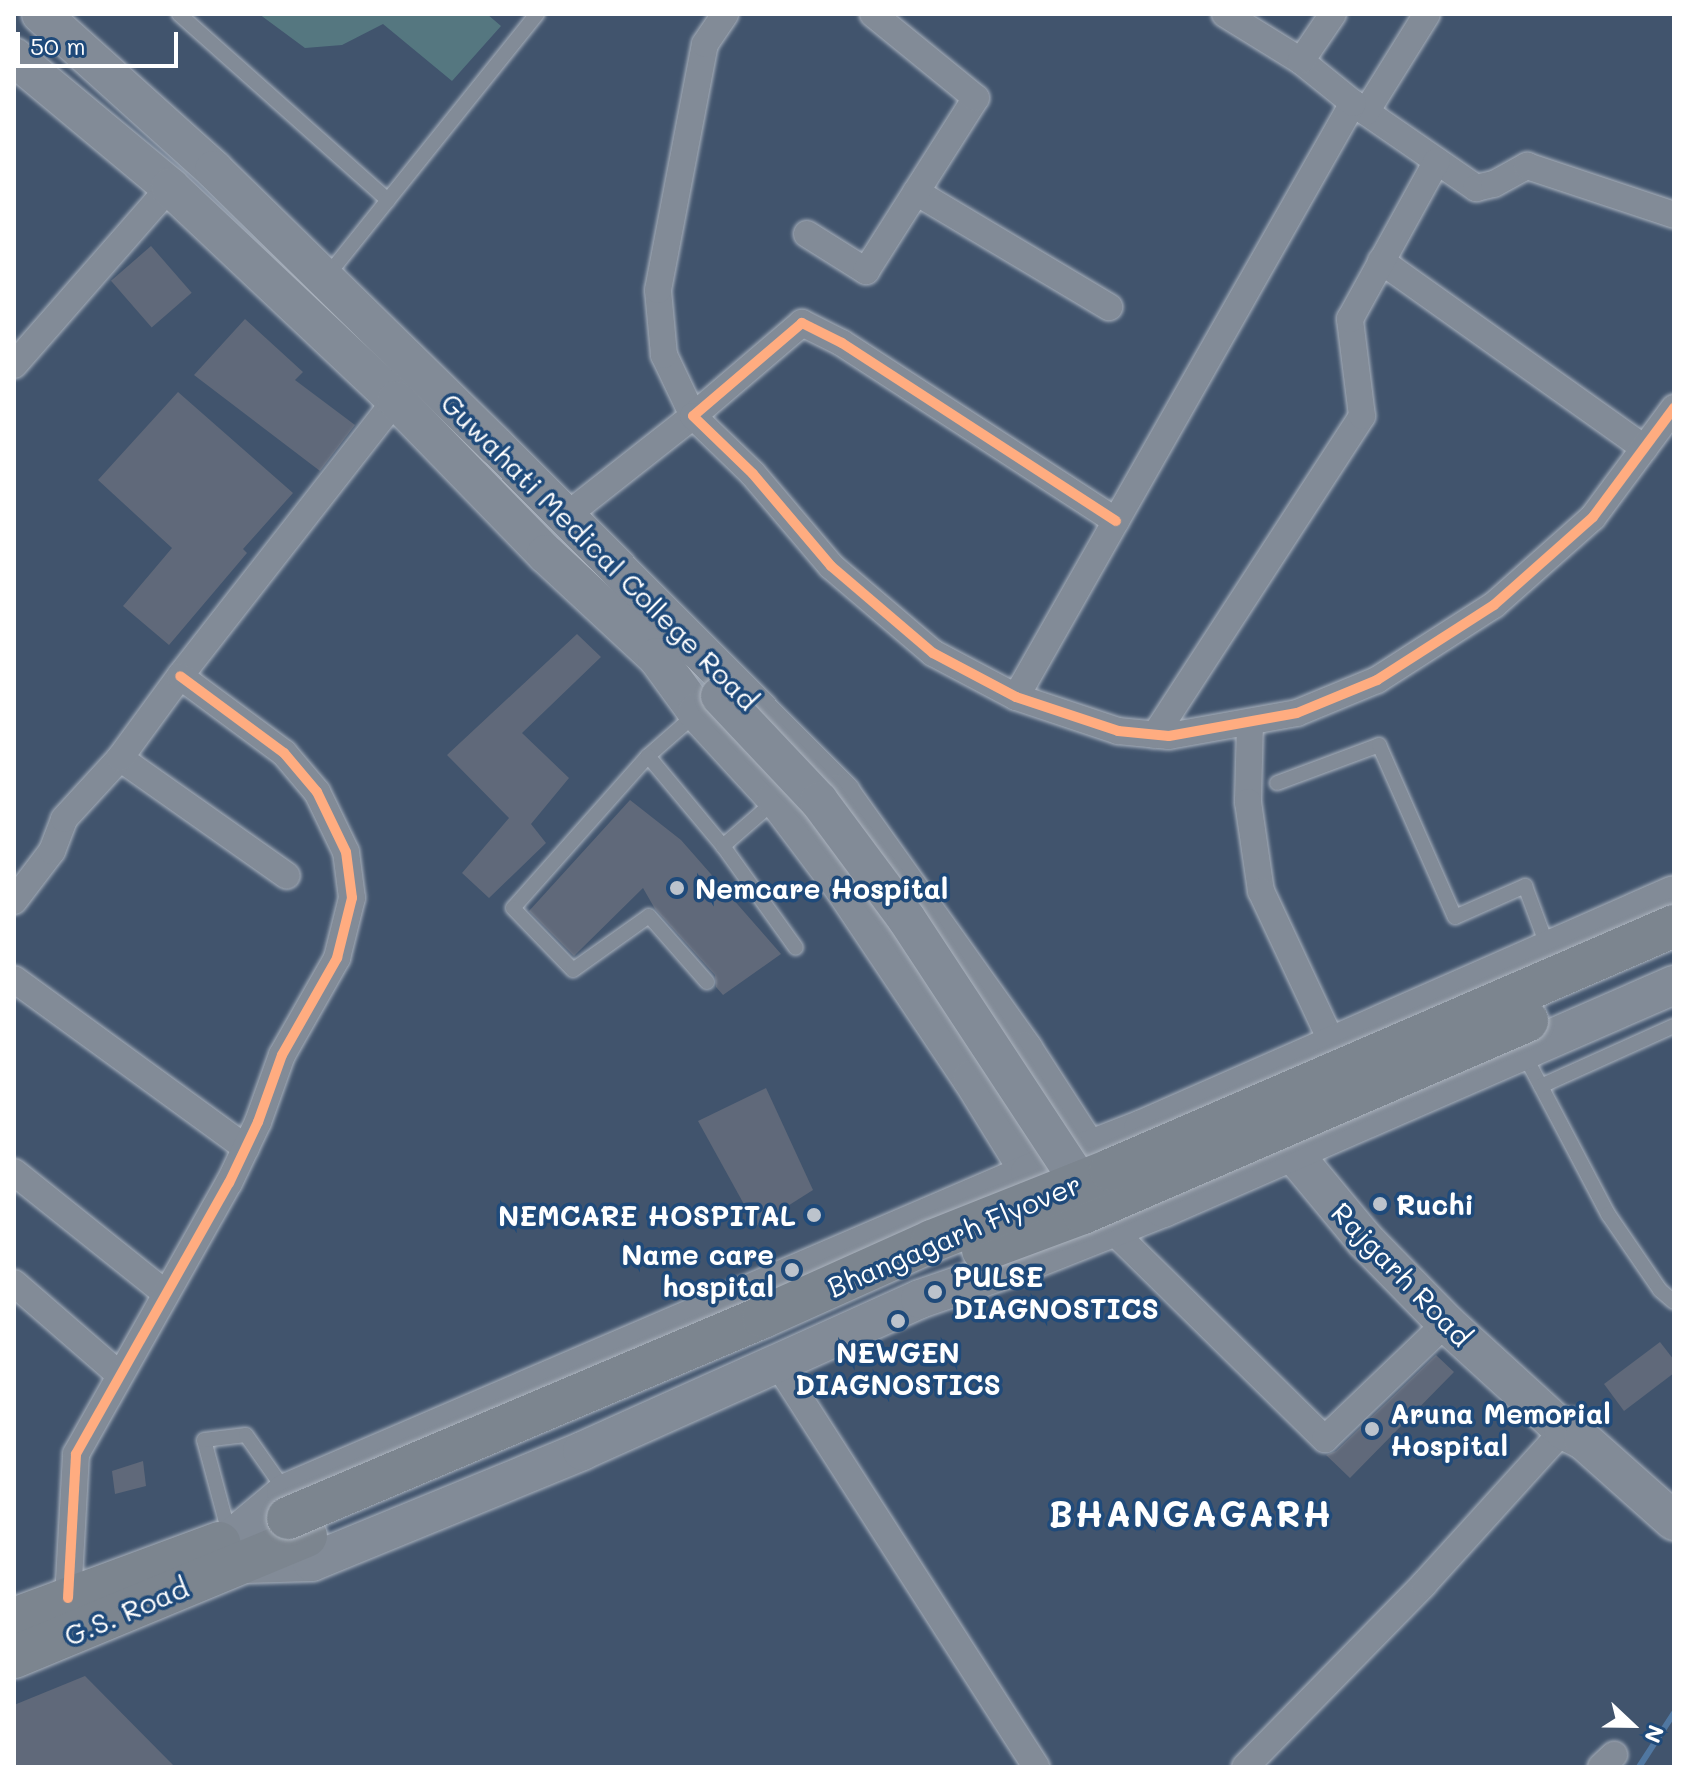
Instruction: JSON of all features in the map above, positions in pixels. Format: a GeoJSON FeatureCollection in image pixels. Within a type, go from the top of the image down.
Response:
{"type":"FeatureCollection","features":[{"type":"Feature","properties":{"kind":"main road","name":"Guwahati Medical College Road"},"geometry":{"type":"LineString","coordinates":[[53,18],[214,170],[566,516],[677,651]]}},
{"type":"Feature","properties":{"kind":"main road","name":"Guwahati Medical College Road"},"geometry":{"type":"LineString","coordinates":[[14,57],[170,187],[396,400],[546,554],[677,651],[841,794],[1024,1051],[1084,1165]]}},
{"type":"Feature","properties":{"kind":"main road"},"geometry":{"type":"LineString","coordinates":[[677,651],[708,704],[819,801],[906,918],[1012,1073],[1084,1165]]}},
{"type":"Feature","properties":{"kind":"main road","name":"Guwahati Medical College Road"},"geometry":{"type":"LineString","coordinates":[[708,704],[844,888],[972,1079],[1030,1173]]}},
{"type":"Feature","properties":{"kind":"main road"},"geometry":{"type":"LineString","coordinates":[[293,1515],[1030,1173],[1084,1165],[1254,1081],[1548,948],[1674,895]]}},
{"type":"Feature","properties":{"kind":"main road","name":"Bhangagarh Flyover"},"geometry":{"type":"LineString","coordinates":[[235,1551],[293,1515],[1084,1165],[1674,926]]}},
{"type":"Feature","properties":{"kind":"main road","name":"Bhangagarh Flyover"},"geometry":{"type":"LineString","coordinates":[[293,1515],[1183,1171],[1674,956]]}},
{"type":"Feature","properties":{"kind":"main road"},"geometry":{"type":"LineString","coordinates":[[235,1551],[312,1562],[582,1451],[920,1299],[1111,1229],[1299,1147],[1668,1009]]}},
{"type":"Feature","properties":{"kind":"main road","name":"Rajgarh Road"},"geometry":{"type":"LineString","coordinates":[[1254,1081],[1365,1240],[1446,1323],[1573,1430],[1674,1521]]}},
{"type":"Feature","properties":{"kind":"main road","name":"Rajgarh Road"},"geometry":{"type":"LineString","coordinates":[[1299,1147],[1573,1430]]}},
{"type":"Feature","properties":{"kind":"main road"},"geometry":{"type":"LineString","coordinates":[[974,1199],[1008,1268]]}},
{"type":"Feature","properties":{"kind":"main road","name":"G.S. Road"},"geometry":{"type":"LineString","coordinates":[[14,1619],[68,1598],[235,1551]]}},
{"type":"Feature","properties":{"kind":"main road","name":"G.S. Road"},"geometry":{"type":"LineString","coordinates":[[14,1657],[235,1551]]}},
{"type":"Feature","properties":{"kind":"street"},"geometry":{"type":"LineString","coordinates":[[725,14],[705,44],[658,290],[664,355],[693,416],[753,474],[831,566],[933,653],[1016,697],[1118,731],[1169,736],[1297,713],[1377,680],[1494,605],[1593,517],[1674,408]]}},
{"type":"Feature","properties":{"kind":"street"},"geometry":{"type":"LineString","coordinates":[[807,234],[866,271],[976,98],[873,14]]}},
{"type":"Feature","properties":{"kind":"street"},"geometry":{"type":"LineString","coordinates":[[1225,14],[1301,61],[1360,107],[1476,188],[1494,184],[1527,166],[1674,215]]}},
{"type":"Feature","properties":{"kind":"street"},"geometry":{"type":"LineString","coordinates":[[1301,61],[1333,14]]}},
{"type":"Feature","properties":{"kind":"street"},"geometry":{"type":"LineString","coordinates":[[1016,697],[1360,107],[1427,14]]}},
{"type":"Feature","properties":{"kind":"street"},"geometry":{"type":"LineString","coordinates":[[1155,735],[1362,416],[1350,319],[1437,161]]}},
{"type":"Feature","properties":{"kind":"street"},"geometry":{"type":"LineString","coordinates":[[14,365],[170,187]]}},
{"type":"Feature","properties":{"kind":"street"},"geometry":{"type":"LineString","coordinates":[[916,192],[1109,307]]}},
{"type":"Feature","properties":{"kind":"street"},"geometry":{"type":"LineString","coordinates":[[1381,261],[1644,448]]}},
{"type":"Feature","properties":{"kind":"street"},"geometry":{"type":"LineString","coordinates":[[566,516],[693,416],[802,323],[842,343],[1116,521]]}},
{"type":"Feature","properties":{"kind":"street"},"geometry":{"type":"LineString","coordinates":[[14,901],[52,851],[64,819],[120,758],[180,676],[396,400]]}},
{"type":"Feature","properties":{"kind":"street"},"geometry":{"type":"LineString","coordinates":[[68,1598],[76,1454],[246,1148],[282,1055],[337,958],[352,898],[346,852],[317,792],[284,753],[180,676]]}},
{"type":"Feature","properties":{"kind":"street"},"geometry":{"type":"LineString","coordinates":[[1250,723],[1248,802],[1261,891],[1333,1045]]}},
{"type":"Feature","properties":{"kind":"street"},"geometry":{"type":"LineString","coordinates":[[120,758],[287,876]]}},
{"type":"Feature","properties":{"kind":"street"},"geometry":{"type":"LineString","coordinates":[[14,979],[246,1148]]}},
{"type":"Feature","properties":{"kind":"street"},"geometry":{"type":"LineString","coordinates":[[14,1172],[165,1293]]}},
{"type":"Feature","properties":{"kind":"street"},"geometry":{"type":"LineString","coordinates":[[1111,1229],[1325,1439],[1446,1323]]}},
{"type":"Feature","properties":{"kind":"street"},"geometry":{"type":"LineString","coordinates":[[14,1283],[120,1375]]}},
{"type":"Feature","properties":{"kind":"street"},"geometry":{"type":"LineString","coordinates":[[777,1363],[1036,1767]]}},
{"type":"Feature","properties":{"kind":"street"},"geometry":{"type":"LineString","coordinates":[[1245,1767],[1573,1430]]}},
{"type":"Feature","properties":{"kind":"lane"},"geometry":{"type":"LineString","coordinates":[[179,14],[388,200]]}},
{"type":"Feature","properties":{"kind":"lane"},"geometry":{"type":"LineString","coordinates":[[325,280],[537,14]]}},
{"type":"Feature","properties":{"kind":"lane"},"geometry":{"type":"LineString","coordinates":[[707,982],[649,916],[573,970],[513,908],[648,756],[708,704]]}},
{"type":"Feature","properties":{"kind":"lane"},"geometry":{"type":"LineString","coordinates":[[1277,783],[1379,745],[1455,917],[1525,886],[1548,948]]}},
{"type":"Feature","properties":{"kind":"lane"},"geometry":{"type":"LineString","coordinates":[[648,756],[723,846],[796,948]]}},
{"type":"Feature","properties":{"kind":"lane"},"geometry":{"type":"LineString","coordinates":[[723,846],[777,799]]}},
{"type":"Feature","properties":{"kind":"lane"},"geometry":{"type":"LineString","coordinates":[[1541,1086],[1668,1009]]}},
{"type":"Feature","properties":{"kind":"lane"},"geometry":{"type":"LineString","coordinates":[[1527,1060],[1608,1214],[1660,1290],[1674,1302]]}},
{"type":"Feature","properties":{"kind":"lane"},"geometry":{"type":"LineString","coordinates":[[235,1551],[204,1440],[246,1435],[293,1515]]}},
{"type":"Feature","properties":{"kind":"green space"},"geometry":{"type":"Polygon","coordinates":[[[259,14],[487,14],[501,26],[452,81],[383,24],[342,45],[305,48],[259,14]]]}},
{"type":"Feature","properties":{"kind":"building"},"geometry":{"type":"Polygon","coordinates":[[[151,246],[192,293],[152,328],[111,281],[151,246]]]}},
{"type":"Feature","properties":{"kind":"building"},"geometry":{"type":"Polygon","coordinates":[[[245,319],[303,372],[295,380],[355,425],[320,471],[194,375],[245,319]]]}},
{"type":"Feature","properties":{"kind":"building"},"geometry":{"type":"Polygon","coordinates":[[[178,392],[293,493],[243,549],[247,553],[169,645],[123,606],[172,548],[98,480],[178,392]]]}},
{"type":"Feature","properties":{"kind":"building"},"geometry":{"type":"Polygon","coordinates":[[[577,634],[601,657],[522,733],[569,778],[531,824],[546,843],[489,898],[462,873],[509,818],[447,755],[577,634]]]}},
{"type":"Feature","properties":{"kind":"building"},"geometry":{"type":"Polygon","coordinates":[[[630,800],[681,840],[781,954],[723,995],[716,987],[715,975],[655,909],[643,888],[574,956],[529,911],[630,800]]]}},
{"type":"Feature","properties":{"kind":"building"},"geometry":{"type":"Polygon","coordinates":[[[766,1088],[813,1190],[756,1226],[698,1121],[766,1088]]]}},
{"type":"Feature","properties":{"kind":"building"},"geometry":{"type":"Polygon","coordinates":[[[1660,1342],[1674,1360],[1674,1373],[1624,1411],[1604,1384],[1660,1342]]]}},
{"type":"Feature","properties":{"kind":"building"},"geometry":{"type":"Polygon","coordinates":[[[1436,1355],[1454,1372],[1350,1478],[1326,1455],[1336,1451],[1436,1355]]]}},
{"type":"Feature","properties":{"kind":"building"},"geometry":{"type":"Polygon","coordinates":[[[143,1461],[146,1486],[115,1494],[112,1471],[143,1461]]]}},
{"type":"Feature","properties":{"kind":"building"},"geometry":{"type":"Polygon","coordinates":[[[85,1676],[175,1767],[14,1767],[14,1705],[85,1676]]]}},
{"type":"Feature","properties":{"kind":"waterway"},"geometry":{"type":"LineString","coordinates":[[1639,1767],[1674,1713]]}},
{"type":"Feature","properties":{"kind":"cycle path"},"geometry":{"type":"LineString","coordinates":[[1116,521],[842,343],[802,323],[693,416],[753,474],[831,566],[933,653],[1016,697],[1118,731],[1169,736],[1297,713],[1377,680],[1494,605],[1593,517],[1674,408]]}},
{"type":"Feature","properties":{"kind":"cycle path"},"geometry":{"type":"LineString","coordinates":[[68,1598],[76,1454],[229,1183],[258,1122],[282,1055],[337,958],[352,898],[346,852],[317,792],[284,753],[180,676]]}},
{"type":"Feature","properties":{"kind":"place","name":"Nemcare Hospital"},"geometry":{"type":"Point","coordinates":[677,888]}},
{"type":"Feature","properties":{"kind":"place","name":"Ruchi"},"geometry":{"type":"Point","coordinates":[1380,1204]}},
{"type":"Feature","properties":{"kind":"place","name":"NEMCARE HOSPITAL"},"geometry":{"type":"Point","coordinates":[814,1215]}},
{"type":"Feature","properties":{"kind":"place","name":"Name care hospital"},"geometry":{"type":"Point","coordinates":[792,1270]}},
{"type":"Feature","properties":{"kind":"place","name":"PULSE DIAGNOSTICS"},"geometry":{"type":"Point","coordinates":[935,1292]}},
{"type":"Feature","properties":{"kind":"place","name":"NEWGEN DIAGNOSTICS"},"geometry":{"type":"Point","coordinates":[898,1321]}},
{"type":"Feature","properties":{"kind":"place","name":"Aruna Memorial Hospital"},"geometry":{"type":"Point","coordinates":[1372,1429]}},
{"type":"Feature","properties":{"kind":"district","name":"BHANGAGARH"},"geometry":{"type":"Point","coordinates":[1191,1513]}}]}
